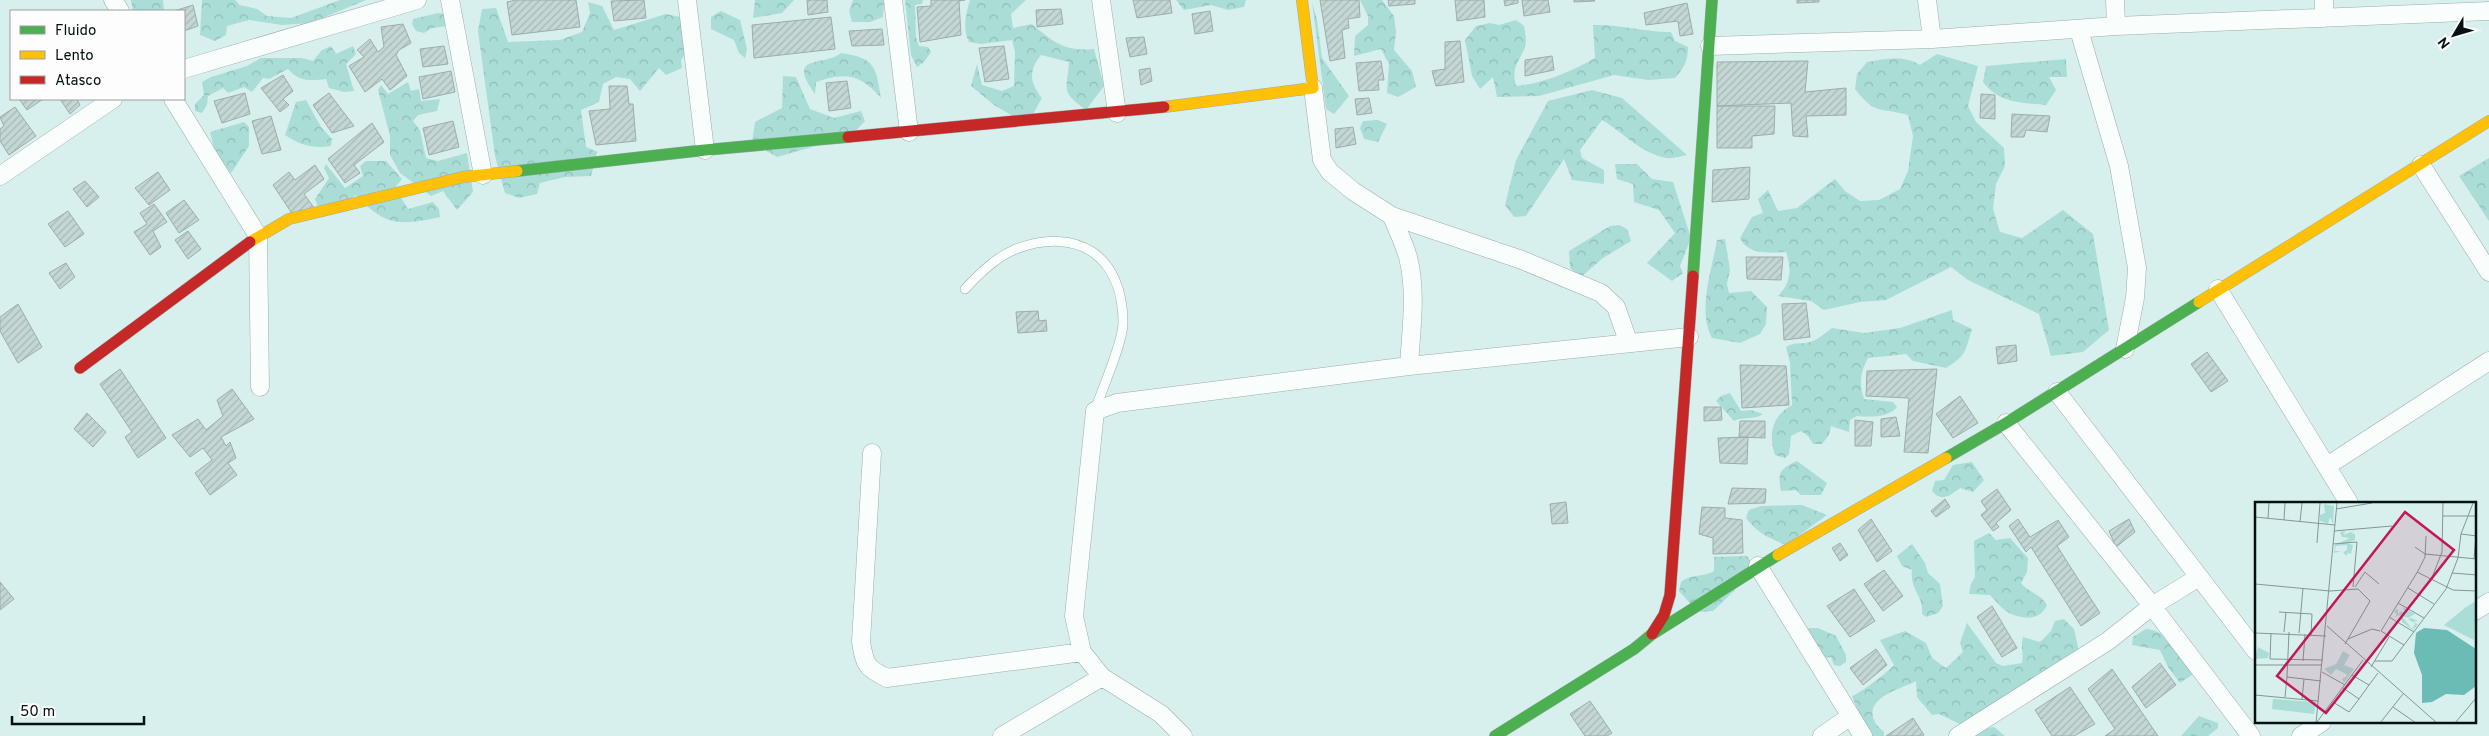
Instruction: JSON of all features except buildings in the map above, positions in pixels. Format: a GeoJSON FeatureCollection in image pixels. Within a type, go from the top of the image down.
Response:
{"type":"FeatureCollection","features":[{"type":"Feature","properties":{"kind":"street"},"geometry":{"type":"LineString","coordinates":[[185,69],[418,0]]}},
{"type":"Feature","properties":{"kind":"street"},"geometry":{"type":"LineString","coordinates":[[450,0],[483,175]]}},
{"type":"Feature","properties":{"kind":"street"},"geometry":{"type":"LineString","coordinates":[[687,0],[705,150]]}},
{"type":"Feature","properties":{"kind":"street"},"geometry":{"type":"LineString","coordinates":[[893,0],[909,132]]}},
{"type":"Feature","properties":{"kind":"street"},"geometry":{"type":"LineString","coordinates":[[1101,0],[1117,113]]}},
{"type":"Feature","properties":{"kind":"street"},"geometry":{"type":"LineString","coordinates":[[1302,0],[1310,50],[1312,88],[1322,160],[1330,172],[1353,191],[1392,216],[1522,260],[1600,293],[1616,307],[1628,341]]}},
{"type":"Feature","properties":{"kind":"street"},"geometry":{"type":"LineString","coordinates":[[1651,635],[1664,615],[1670,594],[1712,0]]}},
{"type":"Feature","properties":{"kind":"street"},"geometry":{"type":"LineString","coordinates":[[1927,0],[1932,39]]}},
{"type":"Feature","properties":{"kind":"street"},"geometry":{"type":"LineString","coordinates":[[2115,0],[2116,26]]}},
{"type":"Feature","properties":{"kind":"street"},"geometry":{"type":"LineString","coordinates":[[1710,46],[1932,39],[2079,30],[2324,9],[2489,11]]}},
{"type":"Feature","properties":{"kind":"street"},"geometry":{"type":"LineString","coordinates":[[2079,30],[2119,166],[2137,268],[2135,298],[2125,349]]}},
{"type":"Feature","properties":{"kind":"street"},"geometry":{"type":"LineString","coordinates":[[80,368],[258,236],[289,219],[463,177],[705,150],[1117,113],[1312,88]]}},
{"type":"Feature","properties":{"kind":"street"},"geometry":{"type":"LineString","coordinates":[[0,176],[112,100]]}},
{"type":"Feature","properties":{"kind":"street"},"geometry":{"type":"LineString","coordinates":[[174,100],[258,236],[260,387]]}},
{"type":"Feature","properties":{"kind":"street"},"geometry":{"type":"LineString","coordinates":[[1495,736],[1634,649],[1651,635],[1758,566],[2057,392],[2218,289],[2421,165],[2489,121]]}},
{"type":"Feature","properties":{"kind":"street"},"geometry":{"type":"LineString","coordinates":[[2421,165],[2489,272]]}},
{"type":"Feature","properties":{"kind":"street"},"geometry":{"type":"LineString","coordinates":[[1392,216],[1408,256],[1412,283],[1413,312],[1409,366]]}},
{"type":"Feature","properties":{"kind":"street"},"geometry":{"type":"LineString","coordinates":[[2218,289],[2348,502]]}},
{"type":"Feature","properties":{"kind":"street"},"geometry":{"type":"LineString","coordinates":[[1183,736],[1161,714],[1102,677],[1082,652],[1074,616],[1095,411],[1117,403],[1409,366],[1628,341],[1689,337]]}},
{"type":"Feature","properties":{"kind":"street"},"geometry":{"type":"LineString","coordinates":[[2327,466],[2489,361]]}},
{"type":"Feature","properties":{"kind":"street"},"geometry":{"type":"LineString","coordinates":[[2057,392],[2255,650]]}},
{"type":"Feature","properties":{"kind":"street"},"geometry":{"type":"LineString","coordinates":[[2006,423],[2152,606],[2251,736]]}},
{"type":"Feature","properties":{"kind":"street"},"geometry":{"type":"LineString","coordinates":[[872,453],[861,642],[865,662],[871,671],[887,678],[1082,652]]}},
{"type":"Feature","properties":{"kind":"street"},"geometry":{"type":"LineString","coordinates":[[1758,566],[1864,736]]}},
{"type":"Feature","properties":{"kind":"street"},"geometry":{"type":"LineString","coordinates":[[1958,736],[2108,641],[2152,606],[2199,577]]}},
{"type":"Feature","properties":{"kind":"street"},"geometry":{"type":"LineString","coordinates":[[2476,609],[2489,602]]}},
{"type":"Feature","properties":{"kind":"street"},"geometry":{"type":"LineString","coordinates":[[1002,736],[1102,677]]}},
{"type":"Feature","properties":{"kind":"street"},"geometry":{"type":"LineString","coordinates":[[1822,736],[1851,716]]}},
{"type":"Feature","properties":{"kind":"lane"},"geometry":{"type":"LineString","coordinates":[[965,289],[997,260],[1015,250],[1044,241],[1079,244],[1100,256],[1112,270],[1121,296],[1123,325],[1095,411]]}},
{"type":"Feature","properties":{"kind":"green space"},"geometry":{"type":"Polygon","coordinates":[[[131,0],[163,0],[164,10],[133,10],[131,0]]]}},
{"type":"Feature","properties":{"kind":"green space"},"geometry":{"type":"Polygon","coordinates":[[[202,0],[235,0],[240,5],[257,9],[267,16],[291,18],[340,0],[366,0],[310,23],[282,25],[249,20],[227,26],[226,35],[215,41],[200,35],[202,0]]]}},
{"type":"Feature","properties":{"kind":"green space"},"geometry":{"type":"Polygon","coordinates":[[[755,0],[794,0],[782,13],[753,18],[755,0]]]}},
{"type":"Feature","properties":{"kind":"green space"},"geometry":{"type":"Polygon","coordinates":[[[853,0],[884,0],[883,17],[870,22],[852,22],[849,11],[853,0]]]}},
{"type":"Feature","properties":{"kind":"green space"},"geometry":{"type":"Polygon","coordinates":[[[905,0],[923,0],[922,4],[915,5],[916,37],[919,46],[928,47],[931,52],[924,62],[917,67],[911,55],[905,0]]]}},
{"type":"Feature","properties":{"kind":"green space"},"geometry":{"type":"Polygon","coordinates":[[[970,0],[1026,0],[1011,14],[1013,28],[1032,24],[1053,41],[1067,47],[1084,50],[1094,49],[1104,86],[1086,110],[1072,99],[1067,90],[1069,62],[1041,55],[1034,66],[1032,77],[1035,87],[1042,98],[1033,114],[1018,119],[994,105],[971,86],[977,64],[982,85],[1002,91],[1014,86],[1015,52],[1012,40],[981,44],[969,42],[965,26],[970,0]]]}},
{"type":"Feature","properties":{"kind":"green space"},"geometry":{"type":"Polygon","coordinates":[[[1176,0],[1246,0],[1244,7],[1228,10],[1211,5],[1184,10],[1176,0]]]}},
{"type":"Feature","properties":{"kind":"green space"},"geometry":{"type":"Polygon","coordinates":[[[1360,0],[1382,0],[1394,16],[1396,32],[1394,50],[1412,71],[1416,87],[1398,97],[1387,93],[1389,64],[1381,49],[1354,56],[1355,36],[1368,25],[1368,16],[1360,0]]]}},
{"type":"Feature","properties":{"kind":"green space"},"geometry":{"type":"Polygon","coordinates":[[[588,2],[602,6],[614,30],[666,14],[680,17],[698,34],[681,60],[682,68],[666,75],[659,68],[640,91],[630,79],[616,77],[603,84],[599,102],[581,110],[586,147],[597,152],[591,176],[565,177],[540,183],[537,194],[519,198],[505,193],[495,156],[478,31],[482,9],[496,8],[508,42],[560,40],[582,32],[590,13],[588,2]]]}},
{"type":"Feature","properties":{"kind":"green space"},"geometry":{"type":"Polygon","coordinates":[[[1312,2],[1317,20],[1322,58],[1349,96],[1334,114],[1326,109],[1312,2]]]}},
{"type":"Feature","properties":{"kind":"green space"},"geometry":{"type":"Polygon","coordinates":[[[721,11],[740,20],[747,49],[745,58],[739,53],[734,40],[711,29],[711,17],[721,11]]]}},
{"type":"Feature","properties":{"kind":"green space"},"geometry":{"type":"Polygon","coordinates":[[[438,13],[444,14],[448,26],[432,28],[424,33],[416,31],[412,24],[413,19],[438,13]]]}},
{"type":"Feature","properties":{"kind":"green space"},"geometry":{"type":"Polygon","coordinates":[[[1516,20],[1524,26],[1526,42],[1515,69],[1516,86],[1557,76],[1595,58],[1593,25],[1671,32],[1675,41],[1688,47],[1687,56],[1683,67],[1675,78],[1648,80],[1614,75],[1539,96],[1497,97],[1493,77],[1480,89],[1472,76],[1465,40],[1476,26],[1490,23],[1499,25],[1516,20]]]}},
{"type":"Feature","properties":{"kind":"green space"},"geometry":{"type":"Polygon","coordinates":[[[331,46],[336,54],[353,46],[356,54],[346,64],[354,91],[344,92],[329,88],[326,79],[306,80],[296,76],[288,69],[269,79],[263,78],[252,92],[244,87],[228,93],[223,88],[208,96],[207,105],[202,113],[195,111],[195,104],[204,95],[202,82],[211,77],[247,66],[261,58],[302,58],[313,61],[322,50],[331,46]]]}},
{"type":"Feature","properties":{"kind":"green space"},"geometry":{"type":"Polygon","coordinates":[[[841,53],[861,58],[872,65],[881,98],[866,84],[852,77],[844,76],[816,82],[815,94],[804,72],[806,67],[810,63],[834,57],[841,53]]]}},
{"type":"Feature","properties":{"kind":"green space"},"geometry":{"type":"Polygon","coordinates":[[[1937,54],[1978,66],[1968,106],[1976,122],[2004,148],[2005,166],[1996,184],[1993,209],[2000,232],[2022,238],[2063,210],[2093,234],[2109,330],[2083,352],[2051,356],[2039,314],[1968,280],[1951,267],[1886,300],[1860,302],[1824,310],[1811,301],[1778,296],[1786,286],[1789,276],[1790,270],[1786,252],[1760,252],[1748,248],[1740,238],[1752,217],[1763,213],[1758,199],[1768,190],[1778,211],[1797,208],[1835,179],[1845,191],[1860,201],[1879,200],[1900,189],[1908,171],[1913,136],[1908,115],[1879,109],[1868,103],[1855,89],[1857,74],[1867,62],[1901,59],[1920,65],[1937,54]]]}},
{"type":"Feature","properties":{"kind":"green space"},"geometry":{"type":"Polygon","coordinates":[[[2066,59],[2067,77],[2049,77],[2056,90],[2046,105],[2012,101],[2003,98],[1989,89],[1983,82],[1986,66],[2066,59]]]}},
{"type":"Feature","properties":{"kind":"green space"},"geometry":{"type":"Polygon","coordinates":[[[783,76],[796,77],[810,109],[834,118],[861,111],[865,121],[851,136],[777,157],[752,143],[755,122],[782,108],[783,76]]]}},
{"type":"Feature","properties":{"kind":"green space"},"geometry":{"type":"Polygon","coordinates":[[[408,82],[411,91],[419,89],[421,101],[440,99],[437,111],[418,115],[413,121],[420,130],[426,158],[438,161],[467,153],[473,192],[457,210],[443,191],[431,196],[400,173],[390,155],[390,136],[378,90],[381,85],[388,94],[408,82]]]}},
{"type":"Feature","properties":{"kind":"green space"},"geometry":{"type":"Polygon","coordinates":[[[1592,90],[1622,98],[1687,155],[1674,158],[1658,156],[1641,147],[1602,120],[1580,150],[1582,158],[1604,170],[1604,184],[1572,180],[1564,159],[1526,216],[1514,217],[1505,205],[1516,160],[1548,101],[1592,90]]]}},
{"type":"Feature","properties":{"kind":"green space"},"geometry":{"type":"Polygon","coordinates":[[[306,100],[321,127],[332,139],[331,146],[318,147],[307,145],[285,135],[296,102],[306,100]]]}},
{"type":"Feature","properties":{"kind":"green space"},"geometry":{"type":"Polygon","coordinates":[[[1378,120],[1387,124],[1378,142],[1364,139],[1360,128],[1363,121],[1378,120]]]}},
{"type":"Feature","properties":{"kind":"green space"},"geometry":{"type":"Polygon","coordinates":[[[244,122],[249,127],[249,146],[231,173],[216,156],[210,132],[244,122]]]}},
{"type":"Feature","properties":{"kind":"green space"},"geometry":{"type":"Polygon","coordinates":[[[2489,158],[2489,221],[2459,176],[2489,158]]]}},
{"type":"Feature","properties":{"kind":"green space"},"geometry":{"type":"Polygon","coordinates":[[[366,161],[386,161],[402,179],[395,188],[408,209],[433,202],[439,209],[440,217],[414,222],[394,221],[376,213],[356,195],[322,218],[315,199],[329,178],[324,168],[326,164],[345,188],[363,176],[360,166],[366,161]]]}},
{"type":"Feature","properties":{"kind":"green space"},"geometry":{"type":"Polygon","coordinates":[[[1615,164],[1637,164],[1652,179],[1673,182],[1691,238],[1680,266],[1683,273],[1672,281],[1647,263],[1675,233],[1659,210],[1634,202],[1633,184],[1617,179],[1615,164]]]}},
{"type":"Feature","properties":{"kind":"green space"},"geometry":{"type":"Polygon","coordinates":[[[1619,225],[1627,229],[1631,241],[1603,258],[1581,277],[1570,268],[1569,251],[1610,226],[1619,225]]]}},
{"type":"Feature","properties":{"kind":"green space"},"geometry":{"type":"Polygon","coordinates":[[[1725,239],[1730,270],[1727,284],[1729,293],[1751,291],[1767,307],[1766,324],[1760,334],[1740,343],[1712,338],[1706,315],[1707,290],[1717,240],[1725,239]]]}},
{"type":"Feature","properties":{"kind":"green space"},"geometry":{"type":"Polygon","coordinates":[[[1952,310],[1953,320],[1972,329],[1966,348],[1958,360],[1946,368],[1913,361],[1906,354],[1868,358],[1861,378],[1864,399],[1893,402],[1897,407],[1884,415],[1857,416],[1850,420],[1849,432],[1831,426],[1829,435],[1822,444],[1813,444],[1808,436],[1801,431],[1791,436],[1789,454],[1785,458],[1775,455],[1772,440],[1773,426],[1780,414],[1792,405],[1790,363],[1786,347],[1814,341],[1832,328],[1864,333],[1900,328],[1952,310]]]}},
{"type":"Feature","properties":{"kind":"green space"},"geometry":{"type":"Polygon","coordinates":[[[1730,393],[1741,411],[1751,410],[1763,414],[1734,421],[1716,401],[1721,396],[1730,393]]]}},
{"type":"Feature","properties":{"kind":"green space"},"geometry":{"type":"Polygon","coordinates":[[[1797,461],[1827,483],[1821,495],[1801,495],[1796,490],[1781,491],[1779,479],[1781,472],[1787,466],[1797,461]]]}},
{"type":"Feature","properties":{"kind":"green space"},"geometry":{"type":"Polygon","coordinates":[[[1972,462],[1984,480],[1973,492],[1960,488],[1946,497],[1935,495],[1932,491],[1935,481],[1944,480],[1953,465],[1972,462]]]}},
{"type":"Feature","properties":{"kind":"green space"},"geometry":{"type":"Polygon","coordinates":[[[1802,505],[1827,515],[1786,545],[1754,528],[1746,518],[1749,510],[1761,506],[1802,505]]]}},
{"type":"Feature","properties":{"kind":"green space"},"geometry":{"type":"Polygon","coordinates":[[[1989,533],[1996,540],[2010,538],[2028,558],[2027,572],[2021,583],[2042,598],[2047,605],[2038,615],[2026,618],[2019,617],[2006,611],[1990,595],[1969,594],[1975,577],[1974,541],[1989,533]]]}},
{"type":"Feature","properties":{"kind":"green space"},"geometry":{"type":"Polygon","coordinates":[[[1912,544],[1925,563],[1928,573],[1940,584],[1943,606],[1938,613],[1926,617],[1922,614],[1921,602],[1913,582],[1912,570],[1902,566],[1897,556],[1912,544]]]}},
{"type":"Feature","properties":{"kind":"green space"},"geometry":{"type":"Polygon","coordinates":[[[1747,556],[1751,562],[1734,591],[1713,611],[1698,612],[1679,591],[1681,582],[1685,579],[1714,571],[1714,557],[1747,556]]]}},
{"type":"Feature","properties":{"kind":"green space"},"geometry":{"type":"Polygon","coordinates":[[[2064,619],[2074,629],[2080,656],[1962,725],[1939,714],[1932,715],[1917,697],[1916,681],[1880,699],[1872,712],[1877,725],[1884,732],[1884,736],[1868,736],[1852,696],[1874,682],[1894,665],[1880,640],[1905,631],[1926,643],[1932,658],[1946,668],[1963,652],[1960,643],[1967,623],[1996,663],[2003,666],[2022,663],[2023,637],[2040,642],[2051,631],[2055,621],[2064,619]]]}},
{"type":"Feature","properties":{"kind":"green space"},"geometry":{"type":"Polygon","coordinates":[[[1809,628],[1818,628],[1836,636],[1846,655],[1846,662],[1840,666],[1834,665],[1831,657],[1820,659],[1803,632],[1809,628]]]}},
{"type":"Feature","properties":{"kind":"green space"},"geometry":{"type":"Polygon","coordinates":[[[2146,629],[2154,630],[2176,645],[2187,660],[2192,675],[2180,683],[2168,667],[2160,650],[2132,645],[2133,637],[2146,629]]]}},
{"type":"Feature","properties":{"kind":"green space"},"geometry":{"type":"Polygon","coordinates":[[[2199,716],[2218,723],[2218,728],[2208,736],[2181,736],[2199,716]]]}},
{"type":"Feature","properties":{"kind":"green space"},"geometry":{"type":"Polygon","coordinates":[[[1994,727],[2005,736],[1974,736],[1981,729],[1994,727]]]}},
{"type":"Feature","properties":{"kind":"traffic: fast"},"geometry":{"type":"LineString","coordinates":[[1693,276],[1712,0]]}},
{"type":"Feature","properties":{"kind":"traffic: fast"},"geometry":{"type":"LineString","coordinates":[[517,171],[705,150],[848,137]]}},
{"type":"Feature","properties":{"kind":"traffic: fast"},"geometry":{"type":"LineString","coordinates":[[1946,458],[2006,423],[2199,302]]}},
{"type":"Feature","properties":{"kind":"traffic: fast"},"geometry":{"type":"LineString","coordinates":[[1495,736],[1634,649],[1651,635],[1778,555]]}},
{"type":"Feature","properties":{"kind":"traffic: slow"},"geometry":{"type":"LineString","coordinates":[[1164,107],[1313,88],[1302,0]]}},
{"type":"Feature","properties":{"kind":"traffic: slow"},"geometry":{"type":"LineString","coordinates":[[2199,302],[2489,121]]}},
{"type":"Feature","properties":{"kind":"traffic: slow"},"geometry":{"type":"LineString","coordinates":[[250,242],[289,219],[463,177],[517,171]]}},
{"type":"Feature","properties":{"kind":"traffic: slow"},"geometry":{"type":"LineString","coordinates":[[1778,555],[1946,458]]}},
{"type":"Feature","properties":{"kind":"traffic: jam"},"geometry":{"type":"LineString","coordinates":[[848,137],[1164,107]]}},
{"type":"Feature","properties":{"kind":"traffic: jam"},"geometry":{"type":"LineString","coordinates":[[80,368],[250,242]]}},
{"type":"Feature","properties":{"kind":"traffic: jam"},"geometry":{"type":"LineString","coordinates":[[1652,634],[1664,615],[1670,595],[1693,276]]}}]}
